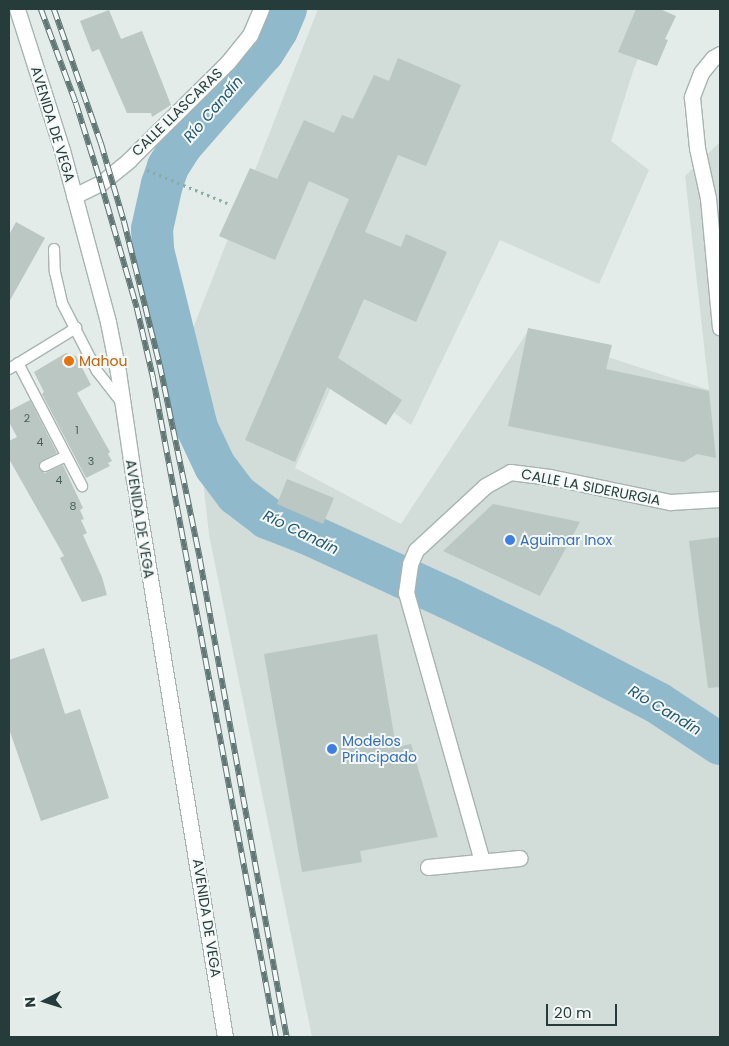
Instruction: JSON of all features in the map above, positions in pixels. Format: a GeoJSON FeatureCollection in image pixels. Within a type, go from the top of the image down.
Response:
{"type":"FeatureCollection","features":[{"type":"Feature","properties":{"kind":"street","name":"AVENIDA DE VEGA"},"geometry":{"type":"LineString","coordinates":[[17,9],[74,196],[108,322],[226,1037]]}},
{"type":"Feature","properties":{"kind":"street","name":"CALLE LLASCARAS"},"geometry":{"type":"LineString","coordinates":[[74,196],[101,183],[129,160],[228,62],[250,36],[261,9]]}},
{"type":"Feature","properties":{"kind":"street"},"geometry":{"type":"LineString","coordinates":[[720,54],[712,58],[701,73],[692,97],[697,148],[708,198],[720,327]]}},
{"type":"Feature","properties":{"kind":"street","name":"CALLE LA SIDERURGIA"},"geometry":{"type":"LineString","coordinates":[[482,861],[406,592],[410,564],[416,550],[485,486],[510,472],[550,477],[670,502],[720,499]]}},
{"type":"Feature","properties":{"kind":"street"},"geometry":{"type":"LineString","coordinates":[[428,867],[520,858]]}},
{"type":"Feature","properties":{"kind":"lane"},"geometry":{"type":"LineString","coordinates":[[54,248],[55,272],[62,304],[97,372],[122,403]]}},
{"type":"Feature","properties":{"kind":"lane"},"geometry":{"type":"LineString","coordinates":[[9,369],[76,328]]}},
{"type":"Feature","properties":{"kind":"lane"},"geometry":{"type":"LineString","coordinates":[[18,363],[82,486]]}},
{"type":"Feature","properties":{"kind":"lane"},"geometry":{"type":"LineString","coordinates":[[45,466],[66,456]]}},
{"type":"Feature","properties":{"kind":"path"},"geometry":{"type":"LineString","coordinates":[[148,171],[227,203]]}},
{"type":"Feature","properties":{"kind":"shaded area"},"geometry":{"type":"Polygon","coordinates":[[[318,9],[661,9],[634,68],[611,141],[649,170],[599,284],[500,240],[411,425],[338,372],[295,468],[401,524],[528,331],[709,390],[685,176],[720,142],[720,1037],[312,1037],[209,535],[188,341],[318,9]]]}},
{"type":"Feature","properties":{"kind":"building"},"geometry":{"type":"Polygon","coordinates":[[[636,9],[660,9],[676,16],[665,39],[668,40],[657,66],[618,52],[636,9]]]}},
{"type":"Feature","properties":{"kind":"building"},"geometry":{"type":"Polygon","coordinates":[[[109,10],[121,39],[142,31],[171,105],[152,117],[151,113],[127,113],[99,49],[92,52],[80,21],[109,10]]]}},
{"type":"Feature","properties":{"kind":"building"},"geometry":{"type":"Polygon","coordinates":[[[398,58],[461,85],[426,166],[398,155],[365,232],[401,247],[406,234],[447,252],[416,322],[364,299],[338,358],[402,400],[386,425],[327,387],[295,462],[245,440],[349,199],[309,181],[275,260],[219,236],[250,168],[277,179],[304,120],[334,133],[342,115],[353,119],[374,75],[389,81],[398,58]]]}},
{"type":"Feature","properties":{"kind":"building"},"geometry":{"type":"Polygon","coordinates":[[[16,222],[45,238],[9,302],[9,235],[16,222]]]}},
{"type":"Feature","properties":{"kind":"building"},"geometry":{"type":"Polygon","coordinates":[[[528,328],[612,345],[606,369],[709,391],[716,458],[697,454],[684,462],[508,426],[528,328]]]}},
{"type":"Feature","properties":{"kind":"building"},"geometry":{"type":"Polygon","coordinates":[[[66,353],[76,356],[91,385],[77,393],[110,452],[108,454],[112,461],[108,463],[110,466],[86,478],[42,394],[44,392],[34,372],[66,353]]]}},
{"type":"Feature","properties":{"kind":"building"},"geometry":{"type":"Polygon","coordinates":[[[30,400],[57,453],[40,462],[39,468],[45,473],[63,465],[83,508],[80,510],[84,519],[81,520],[87,533],[83,535],[102,577],[107,595],[82,602],[60,558],[64,556],[9,459],[9,441],[17,437],[9,422],[9,411],[30,400]]]}},
{"type":"Feature","properties":{"kind":"building"},"geometry":{"type":"Polygon","coordinates":[[[287,479],[334,498],[323,524],[277,504],[287,479]]]}},
{"type":"Feature","properties":{"kind":"building"},"geometry":{"type":"Polygon","coordinates":[[[493,504],[580,522],[540,596],[443,551],[493,504]]]}},
{"type":"Feature","properties":{"kind":"building"},"geometry":{"type":"Polygon","coordinates":[[[720,537],[720,687],[708,688],[689,541],[720,537]]]}},
{"type":"Feature","properties":{"kind":"building"},"geometry":{"type":"Polygon","coordinates":[[[377,634],[396,747],[411,744],[438,837],[360,851],[362,862],[302,872],[264,654],[377,634]]]}},
{"type":"Feature","properties":{"kind":"building"},"geometry":{"type":"Polygon","coordinates":[[[44,648],[65,714],[80,709],[109,798],[41,821],[9,729],[9,660],[44,648]]]}},
{"type":"Feature","properties":{"kind":"waterway","name":"Río Candín"},"geometry":{"type":"LineString","coordinates":[[286,9],[277,30],[263,52],[181,146],[168,167],[162,184],[152,229],[153,250],[197,428],[215,466],[237,495],[267,518],[308,534],[550,647],[658,703],[720,744]]}},
{"type":"Feature","properties":{"kind":"railway"},"geometry":{"type":"LineString","coordinates":[[41,9],[76,103],[101,183],[137,308],[153,377],[276,1037]]}},
{"type":"Feature","properties":{"kind":"railway"},"geometry":{"type":"LineString","coordinates":[[54,9],[101,143],[124,221],[160,365],[200,559],[287,1037]]}},
{"type":"Feature","properties":{"kind":"place","name":"Mahou"},"geometry":{"type":"Point","coordinates":[69,361]}},
{"type":"Feature","properties":{"kind":"place","name":"Aguimar Inox"},"geometry":{"type":"Point","coordinates":[510,540]}},
{"type":"Feature","properties":{"kind":"place","name":"Modelos Principado"},"geometry":{"type":"Point","coordinates":[332,749]}}]}
